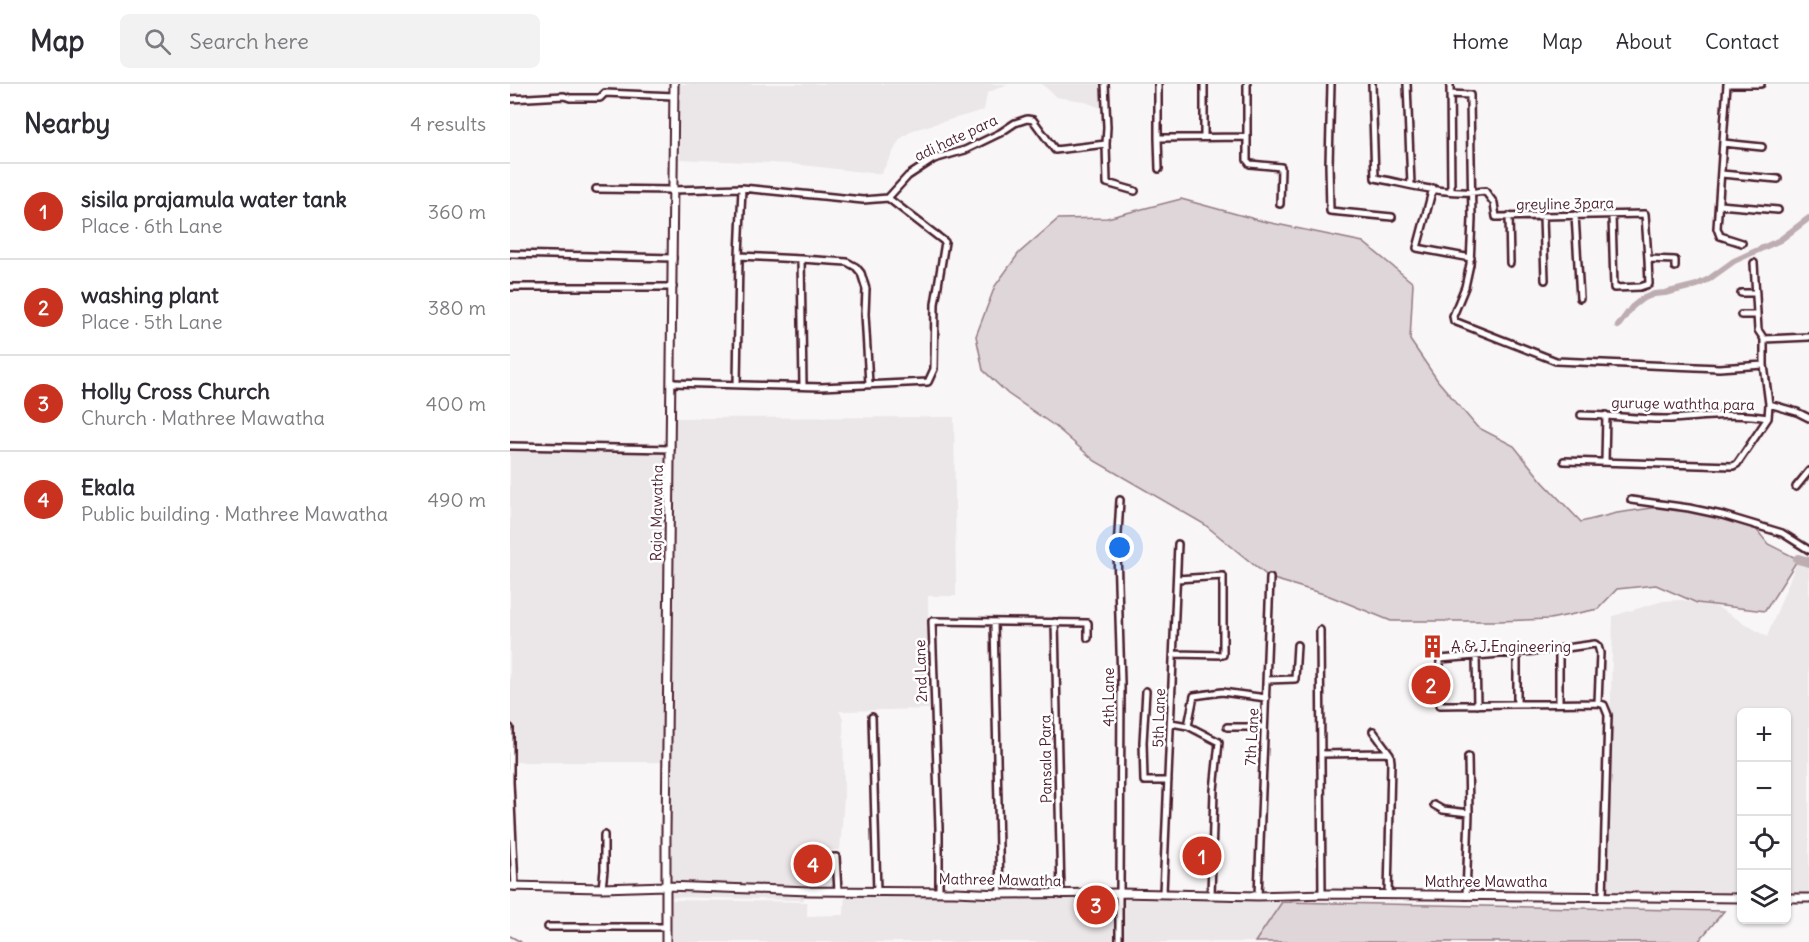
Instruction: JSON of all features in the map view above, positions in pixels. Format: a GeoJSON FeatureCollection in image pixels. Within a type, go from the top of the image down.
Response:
{"type":"FeatureCollection","features":[{"type":"Feature","properties":{"kind":"street","name":"Raja Mawatha"},"geometry":{"type":"LineString","coordinates":[[666,942],[674,84]]}},
{"type":"Feature","properties":{"kind":"street"},"geometry":{"type":"LineString","coordinates":[[1105,84],[1107,183],[1135,191]]}},
{"type":"Feature","properties":{"kind":"street"},"geometry":{"type":"LineString","coordinates":[[1158,84],[1159,169]]}},
{"type":"Feature","properties":{"kind":"street"},"geometry":{"type":"LineString","coordinates":[[1204,84],[1204,137]]}},
{"type":"Feature","properties":{"kind":"street"},"geometry":{"type":"LineString","coordinates":[[1247,84],[1247,160],[1250,164],[1281,167],[1280,204]]}},
{"type":"Feature","properties":{"kind":"street"},"geometry":{"type":"LineString","coordinates":[[1331,84],[1330,211],[1392,217]]}},
{"type":"Feature","properties":{"kind":"street","name":"greyline 3para"},"geometry":{"type":"LineString","coordinates":[[1371,84],[1376,178],[1470,193],[1485,191],[1494,203],[1496,217],[1645,214],[1648,259]]}},
{"type":"Feature","properties":{"kind":"street"},"geometry":{"type":"LineString","coordinates":[[1407,84],[1411,185]]}},
{"type":"Feature","properties":{"kind":"street"},"geometry":{"type":"LineString","coordinates":[[1450,84],[1451,190]]}},
{"type":"Feature","properties":{"kind":"street"},"geometry":{"type":"LineString","coordinates":[[1742,243],[1720,237],[1717,228],[1727,84],[1761,84]]}},
{"type":"Feature","properties":{"kind":"street"},"geometry":{"type":"LineString","coordinates":[[510,99],[564,96],[600,98],[605,93],[674,96]]}},
{"type":"Feature","properties":{"kind":"street"},"geometry":{"type":"LineString","coordinates":[[1450,94],[1470,95],[1471,258],[1465,287],[1453,316],[1454,321],[1556,361],[1719,368],[1764,365]]}},
{"type":"Feature","properties":{"kind":"street","name":"adi hate para"},"geometry":{"type":"LineString","coordinates":[[888,198],[908,176],[934,159],[964,150],[1027,119],[1033,120],[1055,150],[1106,144]]}},
{"type":"Feature","properties":{"kind":"street"},"geometry":{"type":"LineString","coordinates":[[1158,138],[1247,137]]}},
{"type":"Feature","properties":{"kind":"street"},"geometry":{"type":"LineString","coordinates":[[1723,143],[1762,147]]}},
{"type":"Feature","properties":{"kind":"street"},"geometry":{"type":"LineString","coordinates":[[1721,174],[1778,179]]}},
{"type":"Feature","properties":{"kind":"street"},"geometry":{"type":"LineString","coordinates":[[737,385],[742,188]]}},
{"type":"Feature","properties":{"kind":"street"},"geometry":{"type":"LineString","coordinates":[[596,189],[742,188],[863,200],[888,198],[945,242],[935,304],[934,369],[928,382],[803,386],[672,383]]}},
{"type":"Feature","properties":{"kind":"street"},"geometry":{"type":"LineString","coordinates":[[1433,188],[1418,248],[1471,258]]}},
{"type":"Feature","properties":{"kind":"street"},"geometry":{"type":"LineString","coordinates":[[1719,205],[1778,210]]}},
{"type":"Feature","properties":{"kind":"street"},"geometry":{"type":"LineString","coordinates":[[1575,215],[1580,298]]}},
{"type":"Feature","properties":{"kind":"street"},"geometry":{"type":"LineString","coordinates":[[1611,215],[1614,288],[1640,287],[1649,284],[1648,259],[1675,260],[1675,267]]}},
{"type":"Feature","properties":{"kind":"street"},"geometry":{"type":"LineString","coordinates":[[1509,216],[1510,263]]}},
{"type":"Feature","properties":{"kind":"street"},"geometry":{"type":"LineString","coordinates":[[1543,216],[1545,280]]}},
{"type":"Feature","properties":{"kind":"street"},"geometry":{"type":"LineString","coordinates":[[510,254],[673,258]]}},
{"type":"Feature","properties":{"kind":"street"},"geometry":{"type":"LineString","coordinates":[[739,256],[846,262],[856,267],[863,276],[866,289],[869,384]]}},
{"type":"Feature","properties":{"kind":"street"},"geometry":{"type":"LineString","coordinates":[[801,259],[803,386]]}},
{"type":"Feature","properties":{"kind":"street","name":"guruge waththa para"},"geometry":{"type":"LineString","coordinates":[[1581,415],[1668,419],[1709,415],[1768,418],[1764,339],[1758,330],[1754,263]]}},
{"type":"Feature","properties":{"kind":"street"},"geometry":{"type":"LineString","coordinates":[[510,287],[673,287]]}},
{"type":"Feature","properties":{"kind":"street"},"geometry":{"type":"LineString","coordinates":[[1741,293],[1756,293]]}},
{"type":"Feature","properties":{"kind":"street"},"geometry":{"type":"LineString","coordinates":[[1741,315],[1757,315]]}},
{"type":"Feature","properties":{"kind":"street"},"geometry":{"type":"LineString","coordinates":[[1764,339],[1809,337]]}},
{"type":"Feature","properties":{"kind":"street"},"geometry":{"type":"LineString","coordinates":[[1769,404],[1809,418]]}},
{"type":"Feature","properties":{"kind":"street"},"geometry":{"type":"LineString","coordinates":[[1605,462],[1606,415]]}},
{"type":"Feature","properties":{"kind":"street"},"geometry":{"type":"LineString","coordinates":[[1564,461],[1733,466],[1737,464],[1768,418]]}},
{"type":"Feature","properties":{"kind":"street"},"geometry":{"type":"LineString","coordinates":[[510,446],[671,449]]}},
{"type":"Feature","properties":{"kind":"street"},"geometry":{"type":"LineString","coordinates":[[1796,487],[1809,471]]}},
{"type":"Feature","properties":{"kind":"street","name":"4th Lane"},"geometry":{"type":"LineString","coordinates":[[1119,942],[1121,683],[1117,550],[1120,500]]}},
{"type":"Feature","properties":{"kind":"street"},"geometry":{"type":"LineString","coordinates":[[1631,500],[1722,515],[1782,533],[1809,550]]}},
{"type":"Feature","properties":{"kind":"street","name":"5th Lane"},"geometry":{"type":"LineString","coordinates":[[1163,893],[1178,544]]}},
{"type":"Feature","properties":{"kind":"street"},"geometry":{"type":"LineString","coordinates":[[1174,654],[1223,655],[1223,576],[1177,579]]}},
{"type":"Feature","properties":{"kind":"street","name":"7th Lane"},"geometry":{"type":"LineString","coordinates":[[1258,896],[1270,578]]}},
{"type":"Feature","properties":{"kind":"street","name":"2nd Lane"},"geometry":{"type":"LineString","coordinates":[[939,891],[932,621],[1088,623],[1088,638]]}},
{"type":"Feature","properties":{"kind":"street","name":"Pansala Para"},"geometry":{"type":"LineString","coordinates":[[1055,622],[1060,895]]}},
{"type":"Feature","properties":{"kind":"street"},"geometry":{"type":"LineString","coordinates":[[994,623],[1000,894]]}},
{"type":"Feature","properties":{"kind":"street"},"geometry":{"type":"LineString","coordinates":[[1320,630],[1322,894]]}},
{"type":"Feature","properties":{"kind":"street"},"geometry":{"type":"LineString","coordinates":[[1598,703],[1600,653],[1598,646],[1594,644],[1443,658],[1440,662],[1440,705],[1559,703],[1604,705],[1608,715],[1603,897]]}},
{"type":"Feature","properties":{"kind":"street"},"geometry":{"type":"LineString","coordinates":[[1267,680],[1295,679],[1297,645]]}},
{"type":"Feature","properties":{"kind":"street"},"geometry":{"type":"LineString","coordinates":[[1558,649],[1559,703]]}},
{"type":"Feature","properties":{"kind":"street"},"geometry":{"type":"LineString","coordinates":[[1516,652],[1517,704]]}},
{"type":"Feature","properties":{"kind":"street"},"geometry":{"type":"LineString","coordinates":[[1476,656],[1477,705]]}},
{"type":"Feature","properties":{"kind":"street"},"geometry":{"type":"LineString","coordinates":[[1146,691],[1143,742],[1144,781],[1168,781]]}},
{"type":"Feature","properties":{"kind":"street"},"geometry":{"type":"LineString","coordinates":[[1188,726],[1194,696],[1222,693],[1266,698]]}},
{"type":"Feature","properties":{"kind":"street"},"geometry":{"type":"LineString","coordinates":[[872,717],[877,892]]}},
{"type":"Feature","properties":{"kind":"street"},"geometry":{"type":"LineString","coordinates":[[1171,723],[1188,726],[1219,742],[1214,790],[1211,895]]}},
{"type":"Feature","properties":{"kind":"street"},"geometry":{"type":"LineString","coordinates":[[1227,727],[1264,727]]}},
{"type":"Feature","properties":{"kind":"street"},"geometry":{"type":"LineString","coordinates":[[510,728],[512,886]]}},
{"type":"Feature","properties":{"kind":"street"},"geometry":{"type":"LineString","coordinates":[[1373,732],[1390,754],[1391,762],[1388,895]]}},
{"type":"Feature","properties":{"kind":"street"},"geometry":{"type":"LineString","coordinates":[[1321,754],[1390,754]]}},
{"type":"Feature","properties":{"kind":"street"},"geometry":{"type":"LineString","coordinates":[[1466,896],[1469,813],[1468,757]]}},
{"type":"Feature","properties":{"kind":"street"},"geometry":{"type":"LineString","coordinates":[[1434,805],[1443,810],[1469,813]]}},
{"type":"Feature","properties":{"kind":"street"},"geometry":{"type":"LineString","coordinates":[[602,888],[604,835]]}},
{"type":"Feature","properties":{"kind":"street"},"geometry":{"type":"LineString","coordinates":[[820,858],[836,857],[838,891]]}},
{"type":"Feature","properties":{"kind":"street","name":"Mathree Mawatha"},"geometry":{"type":"LineString","coordinates":[[512,886],[602,888],[666,886],[1060,895],[1163,893],[1258,896],[1322,894],[1737,898]]}},
{"type":"Feature","properties":{"kind":"street"},"geometry":{"type":"LineString","coordinates":[[1791,898],[1809,898]]}},
{"type":"Feature","properties":{"kind":"street"},"geometry":{"type":"LineString","coordinates":[[548,927],[666,927]]}},
{"type":"Feature","properties":{"kind":"shaded area"},"geometry":{"type":"Polygon","coordinates":[[[679,84],[1008,84],[987,93],[984,110],[913,130],[900,139],[881,174],[793,164],[680,159],[679,84]]]}},
{"type":"Feature","properties":{"kind":"shaded area"},"geometry":{"type":"Polygon","coordinates":[[[1042,84],[1101,84],[1101,108],[1083,101],[1056,97],[1042,84]]]}},
{"type":"Feature","properties":{"kind":"shaded area"},"geometry":{"type":"Polygon","coordinates":[[[1181,199],[1262,221],[1363,242],[1413,283],[1410,340],[1438,381],[1477,427],[1514,446],[1542,481],[1581,522],[1617,513],[1673,505],[1752,524],[1768,544],[1798,559],[1765,611],[1697,603],[1656,585],[1617,589],[1598,609],[1550,619],[1391,621],[1327,595],[1270,578],[1204,524],[1095,461],[1056,427],[1008,394],[983,370],[976,336],[995,286],[1019,253],[1058,219],[1107,218],[1181,199]]]}},
{"type":"Feature","properties":{"kind":"shaded area"},"geometry":{"type":"Polygon","coordinates":[[[954,417],[956,596],[928,596],[929,709],[839,711],[843,718],[844,797],[840,850],[805,849],[807,885],[672,885],[671,598],[675,418],[954,417]]]}},
{"type":"Feature","properties":{"kind":"shaded area"},"geometry":{"type":"Polygon","coordinates":[[[665,451],[665,762],[514,762],[514,818],[510,817],[510,452],[665,451]]]}},
{"type":"Feature","properties":{"kind":"shaded area"},"geometry":{"type":"Polygon","coordinates":[[[1798,559],[1809,567],[1809,893],[1791,893],[1791,708],[1737,708],[1737,892],[1606,891],[1613,616],[1663,601],[1682,600],[1717,607],[1767,637],[1798,559]]]}},
{"type":"Feature","properties":{"kind":"shaded area"},"geometry":{"type":"Polygon","coordinates":[[[673,890],[803,893],[804,900],[672,897],[673,890]]]}},
{"type":"Feature","properties":{"kind":"shaded area"},"geometry":{"type":"Polygon","coordinates":[[[845,893],[1282,902],[1255,942],[672,942],[672,900],[807,902],[807,916],[844,915],[845,893]]]}},
{"type":"Feature","properties":{"kind":"shaded area"},"geometry":{"type":"Polygon","coordinates":[[[1282,902],[1724,911],[1698,942],[1255,942],[1282,902]]]}},
{"type":"Feature","properties":{"kind":"waterway"},"geometry":{"type":"LineString","coordinates":[[1618,326],[1632,307],[1642,299],[1654,294],[1697,285],[1734,261],[1780,240],[1809,218]]}},
{"type":"Feature","properties":{"kind":"waterway"},"geometry":{"type":"LineString","coordinates":[[1798,559],[1809,562]]}},
{"type":"Feature","properties":{"kind":"waterway"},"geometry":{"type":"LineString","coordinates":[[510,936],[521,942]]}},
{"type":"Feature","properties":{"kind":"place","name":"A & J Engineering"},"geometry":{"type":"Point","coordinates":[1433,647]}},
{"type":"Feature","properties":{"kind":"place","name":"washing plant"},"geometry":{"type":"Point","coordinates":[1431,685]}},
{"type":"Feature","properties":{"kind":"place","name":"sisila prajamula water tank"},"geometry":{"type":"Point","coordinates":[1202,856]}},
{"type":"Feature","properties":{"kind":"place","name":"Ekala"},"geometry":{"type":"Point","coordinates":[813,864]}},
{"type":"Feature","properties":{"kind":"place","name":"Holly Cross Church"},"geometry":{"type":"Point","coordinates":[1096,905]}}]}
